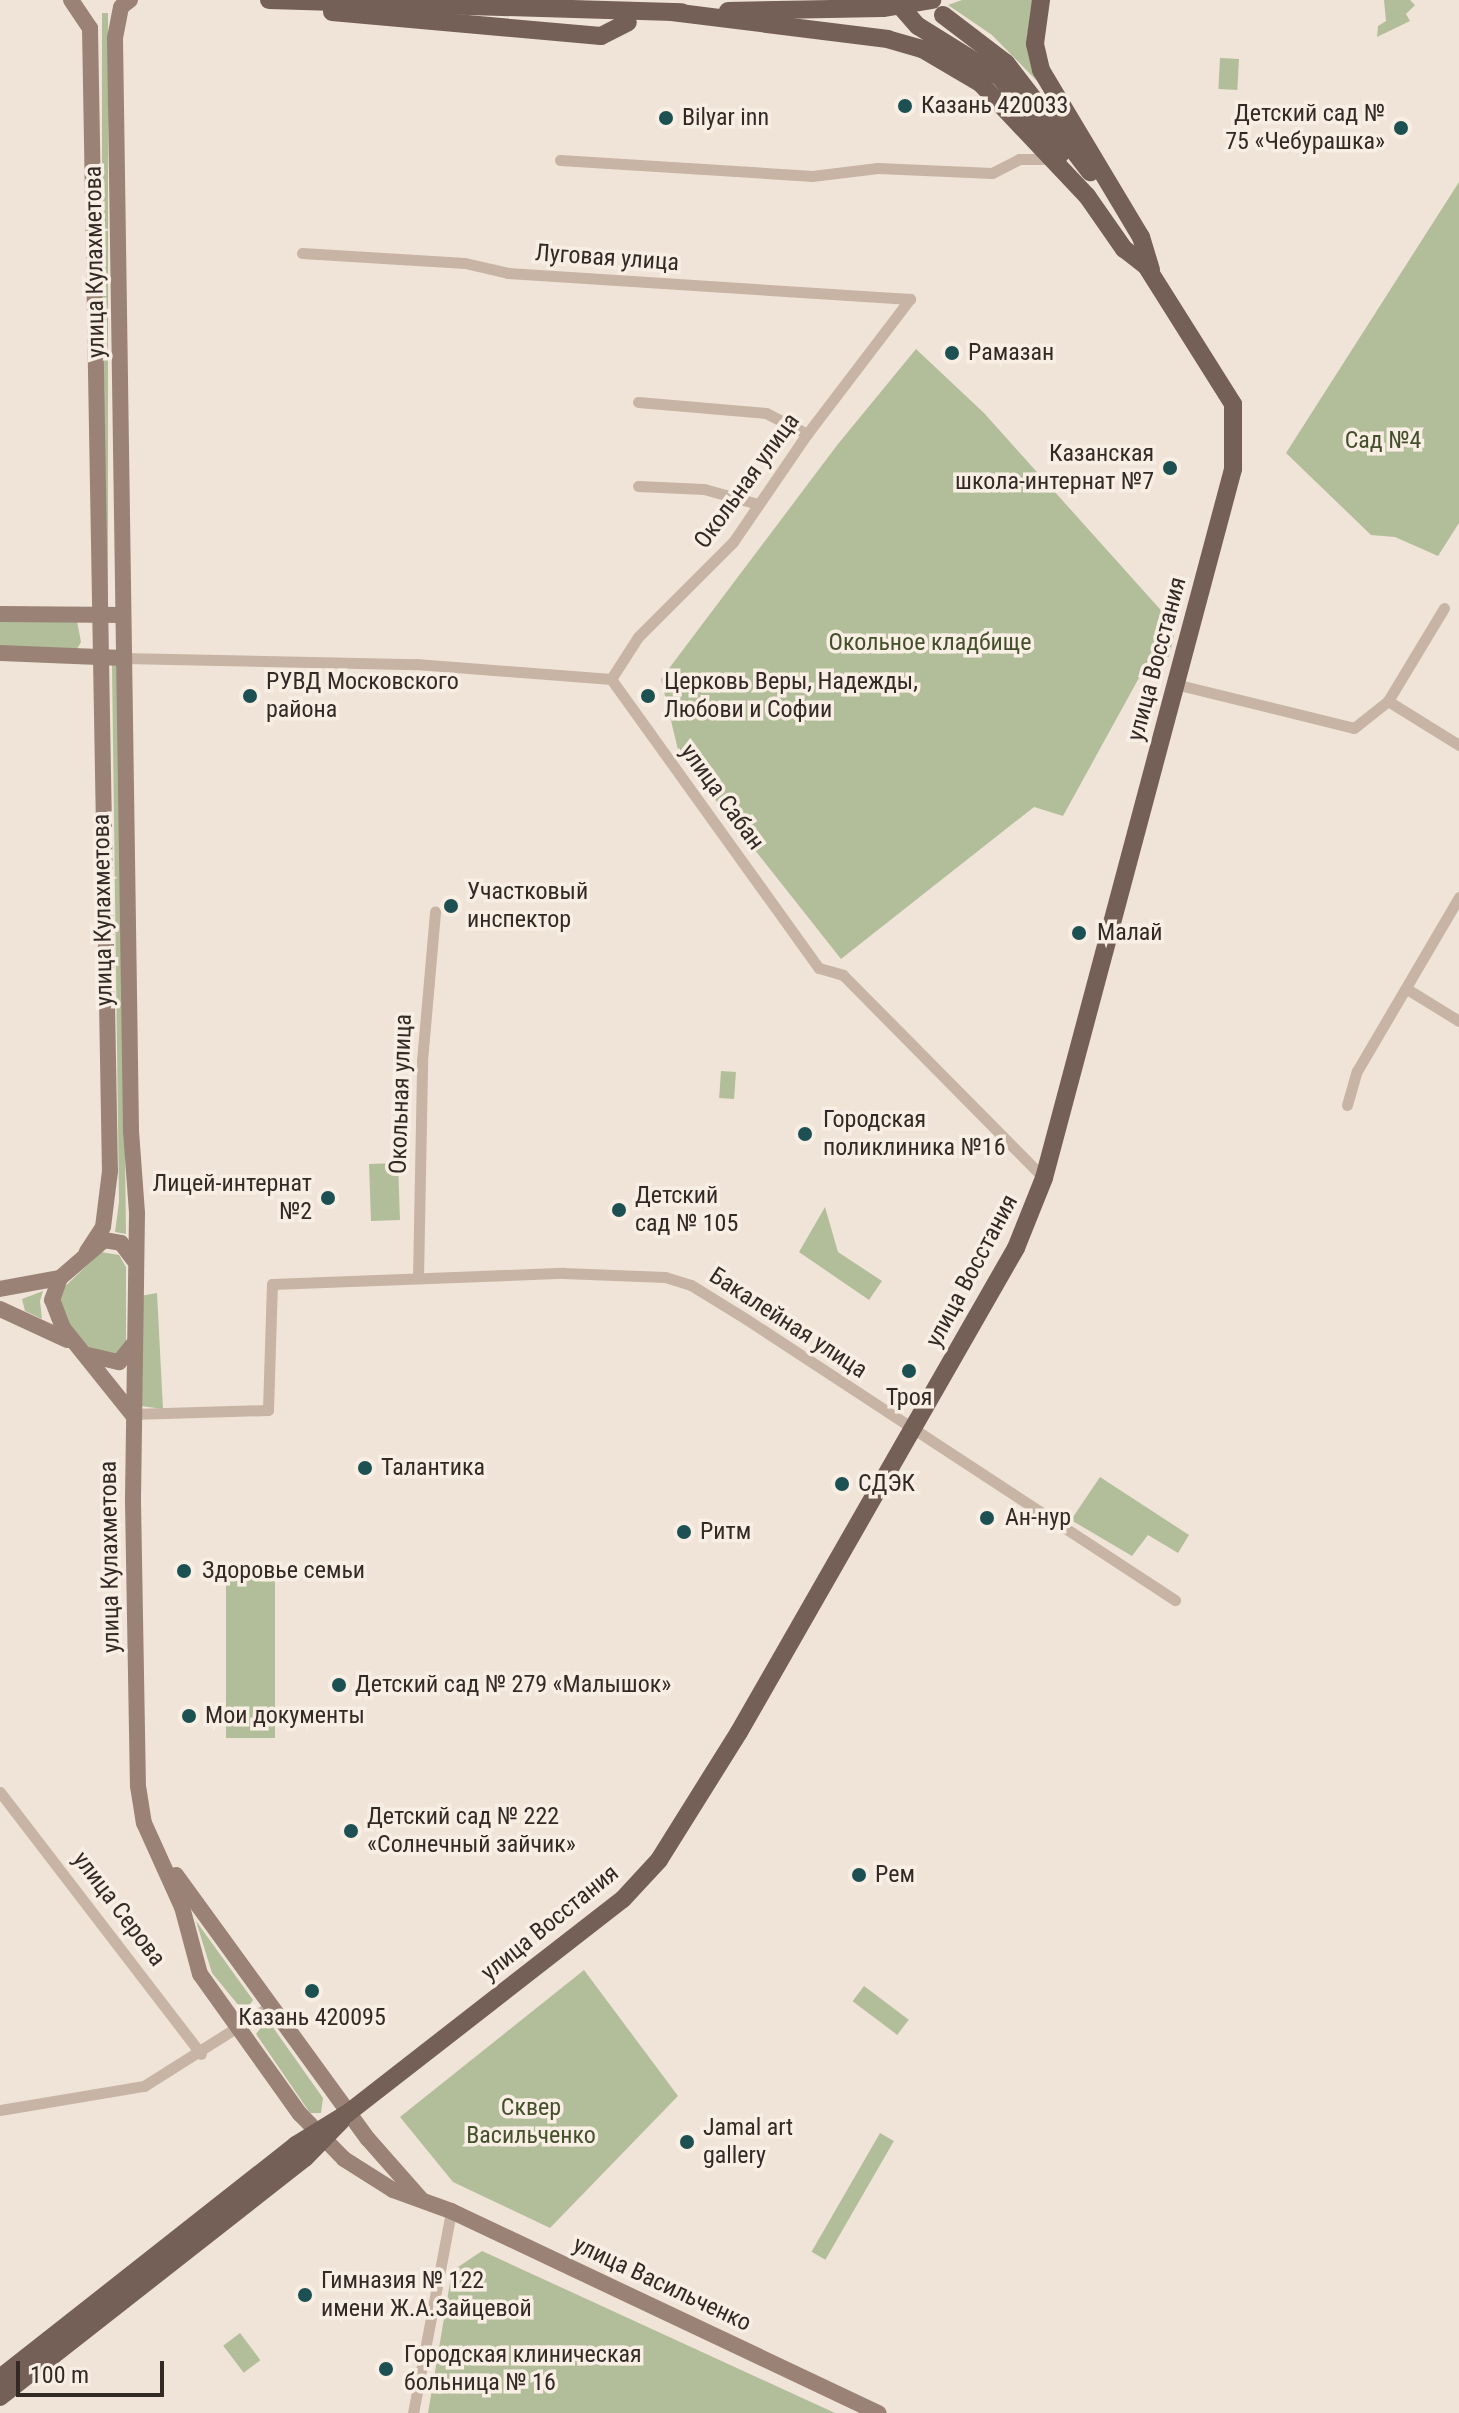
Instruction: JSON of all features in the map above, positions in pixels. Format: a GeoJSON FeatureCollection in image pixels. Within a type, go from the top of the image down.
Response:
{"type":"FeatureCollection","features":[{"type":"Feature","properties":{"kind":"main road","name":"улица Кулахметова"},"geometry":{"type":"LineString","coordinates":[[60,1278],[87,1252],[103,1227],[110,1171],[90,28],[71,0]]}},
{"type":"Feature","properties":{"kind":"main road","name":"улица Кулахметова"},"geometry":{"type":"LineString","coordinates":[[130,0],[121,7],[115,28],[134,1260],[132,1414],[138,1786],[144,1823],[182,1907],[196,1966],[237,2030],[320,2135]]}},
{"type":"Feature","properties":{"kind":"main road"},"geometry":{"type":"LineString","coordinates":[[252,0],[377,19],[601,36],[628,22]]}},
{"type":"Feature","properties":{"kind":"main road"},"geometry":{"type":"LineString","coordinates":[[269,0],[672,12],[937,7],[1006,63],[1121,207]]}},
{"type":"Feature","properties":{"kind":"main road"},"geometry":{"type":"LineString","coordinates":[[895,0],[918,26],[1000,77],[1087,196]]}},
{"type":"Feature","properties":{"kind":"main road"},"geometry":{"type":"LineString","coordinates":[[1041,0],[1035,44],[1041,70],[1121,207]]}},
{"type":"Feature","properties":{"kind":"main road","name":"улица Восстания"},"geometry":{"type":"LineString","coordinates":[[672,12],[888,39],[922,49],[1004,103],[1049,159],[1087,196],[1124,249],[1153,274]]}},
{"type":"Feature","properties":{"kind":"main road","name":"улица Восстания"},"geometry":{"type":"LineString","coordinates":[[0,2378],[320,2135],[623,1899],[659,1860],[739,1732],[1016,1248],[1044,1178],[1233,469],[1233,404],[1153,274],[1141,237],[1121,207]]}},
{"type":"Feature","properties":{"kind":"main road"},"geometry":{"type":"LineString","coordinates":[[0,614],[123,615]]}},
{"type":"Feature","properties":{"kind":"main road"},"geometry":{"type":"LineString","coordinates":[[0,653],[100,654],[123,658]]}},
{"type":"Feature","properties":{"kind":"main road"},"geometry":{"type":"LineString","coordinates":[[87,1252],[115,1240],[134,1260]]}},
{"type":"Feature","properties":{"kind":"main road"},"geometry":{"type":"LineString","coordinates":[[0,1289],[60,1278],[54,1308],[80,1349],[132,1414]]}},
{"type":"Feature","properties":{"kind":"main road"},"geometry":{"type":"LineString","coordinates":[[0,1309],[80,1349],[119,1362],[133,1345]]}},
{"type":"Feature","properties":{"kind":"main road","name":"улица Кулахметова"},"geometry":{"type":"LineString","coordinates":[[144,1823],[269,2007],[348,2113]]}},
{"type":"Feature","properties":{"kind":"main road","name":"улица Васильченко"},"geometry":{"type":"LineString","coordinates":[[348,2113],[423,2201]]}},
{"type":"Feature","properties":{"kind":"main road","name":"улица Восстания"},"geometry":{"type":"LineString","coordinates":[[0,2397],[320,2135]]}},
{"type":"Feature","properties":{"kind":"main road","name":"улица Васильченко"},"geometry":{"type":"LineString","coordinates":[[320,2135],[344,2159],[423,2201],[451,2211],[879,2413]]}},
{"type":"Feature","properties":{"kind":"street"},"geometry":{"type":"LineString","coordinates":[[560,160],[812,176],[878,168],[992,173],[1019,159],[1049,159]]}},
{"type":"Feature","properties":{"kind":"street","name":"Луговая улица"},"geometry":{"type":"LineString","coordinates":[[302,253],[465,263],[508,273],[910,299]]}},
{"type":"Feature","properties":{"kind":"street","name":"Окольная улица"},"geometry":{"type":"LineString","coordinates":[[611,679],[638,637],[706,575],[807,434],[910,299]]}},
{"type":"Feature","properties":{"kind":"street"},"geometry":{"type":"LineString","coordinates":[[638,402],[766,413],[807,434]]}},
{"type":"Feature","properties":{"kind":"street"},"geometry":{"type":"LineString","coordinates":[[638,486],[704,489],[758,504]]}},
{"type":"Feature","properties":{"kind":"street"},"geometry":{"type":"LineString","coordinates":[[1175,684],[1354,728],[1388,701],[1444,608]]}},
{"type":"Feature","properties":{"kind":"street"},"geometry":{"type":"LineString","coordinates":[[123,658],[416,664],[611,679]]}},
{"type":"Feature","properties":{"kind":"street","name":"улица Сабан"},"geometry":{"type":"LineString","coordinates":[[611,679],[819,968],[843,975],[1044,1178]]}},
{"type":"Feature","properties":{"kind":"street"},"geometry":{"type":"LineString","coordinates":[[1388,701],[1459,745]]}},
{"type":"Feature","properties":{"kind":"street"},"geometry":{"type":"LineString","coordinates":[[1347,1105],[1357,1071],[1459,897]]}},
{"type":"Feature","properties":{"kind":"street","name":"Окольная улица"},"geometry":{"type":"LineString","coordinates":[[418,1278],[422,1061],[435,912]]}},
{"type":"Feature","properties":{"kind":"street"},"geometry":{"type":"LineString","coordinates":[[1407,989],[1459,1021]]}},
{"type":"Feature","properties":{"kind":"street","name":"Бакалейная улица"},"geometry":{"type":"LineString","coordinates":[[132,1414],[268,1410],[272,1284],[563,1273],[676,1279],[746,1319],[1175,1600]]}},
{"type":"Feature","properties":{"kind":"street","name":"улица Серова"},"geometry":{"type":"LineString","coordinates":[[0,1792],[201,2054]]}},
{"type":"Feature","properties":{"kind":"street"},"geometry":{"type":"LineString","coordinates":[[0,2110],[144,2086],[201,2054],[269,2007]]}},
{"type":"Feature","properties":{"kind":"street"},"geometry":{"type":"LineString","coordinates":[[413,2413],[451,2211]]}},
{"type":"Feature","properties":{"kind":"green space"},"geometry":{"type":"Polygon","coordinates":[[[962,0],[1034,0],[1028,42],[1041,85],[992,35],[948,5],[962,0]]]}},
{"type":"Feature","properties":{"kind":"green space"},"geometry":{"type":"Polygon","coordinates":[[[1384,0],[1410,0],[1415,5],[1406,14],[1410,21],[1377,37],[1378,26],[1386,21],[1384,0]]]}},
{"type":"Feature","properties":{"kind":"green space"},"geometry":{"type":"Polygon","coordinates":[[[102,13],[108,13],[108,606],[102,606],[102,13]]]}},
{"type":"Feature","properties":{"kind":"green space"},"geometry":{"type":"Polygon","coordinates":[[[1220,58],[1239,59],[1237,90],[1218,89],[1220,58]]]}},
{"type":"Feature","properties":{"kind":"green space","name":"Сад №4"},"geometry":{"type":"Polygon","coordinates":[[[1459,182],[1459,523],[1438,556],[1395,537],[1371,535],[1286,453],[1459,182]]]}},
{"type":"Feature","properties":{"kind":"green space","name":"Окольное кладбище"},"geometry":{"type":"Polygon","coordinates":[[[916,349],[984,413],[1176,627],[1169,657],[1151,656],[1063,816],[1034,807],[841,959],[679,754],[661,679],[838,444],[916,349]]]}},
{"type":"Feature","properties":{"kind":"green space"},"geometry":{"type":"Polygon","coordinates":[[[0,620],[77,621],[81,642],[77,649],[0,648],[0,620]]]}},
{"type":"Feature","properties":{"kind":"green space"},"geometry":{"type":"Polygon","coordinates":[[[112,665],[119,665],[126,1234],[115,1232],[119,1202],[112,665]]]}},
{"type":"Feature","properties":{"kind":"green space"},"geometry":{"type":"Polygon","coordinates":[[[721,1071],[736,1072],[734,1099],[719,1098],[721,1071]]]}},
{"type":"Feature","properties":{"kind":"green space"},"geometry":{"type":"Polygon","coordinates":[[[398,1163],[400,1220],[371,1221],[369,1164],[398,1163]]]}},
{"type":"Feature","properties":{"kind":"green space"},"geometry":{"type":"Polygon","coordinates":[[[825,1207],[838,1252],[882,1281],[869,1300],[799,1252],[825,1207]]]}},
{"type":"Feature","properties":{"kind":"green space"},"geometry":{"type":"Polygon","coordinates":[[[101,1252],[119,1255],[126,1267],[126,1346],[120,1356],[92,1350],[76,1336],[66,1325],[58,1293],[101,1252]]]}},
{"type":"Feature","properties":{"kind":"green space"},"geometry":{"type":"Polygon","coordinates":[[[43,1291],[40,1301],[42,1319],[25,1311],[22,1299],[43,1291]]]}},
{"type":"Feature","properties":{"kind":"green space"},"geometry":{"type":"Polygon","coordinates":[[[157,1293],[163,1409],[141,1406],[140,1296],[157,1293]]]}},
{"type":"Feature","properties":{"kind":"green space"},"geometry":{"type":"Polygon","coordinates":[[[1100,1477],[1189,1535],[1178,1553],[1148,1535],[1132,1556],[1071,1520],[1100,1477]]]}},
{"type":"Feature","properties":{"kind":"green space"},"geometry":{"type":"Polygon","coordinates":[[[226,1567],[275,1567],[275,1738],[226,1738],[226,1567]]]}},
{"type":"Feature","properties":{"kind":"green space"},"geometry":{"type":"Polygon","coordinates":[[[196,1921],[253,2000],[244,2012],[212,1973],[196,1921]]]}},
{"type":"Feature","properties":{"kind":"green space","name":"Сквер Васильченко"},"geometry":{"type":"Polygon","coordinates":[[[584,1970],[678,2096],[550,2228],[453,2182],[400,2117],[584,1970]]]}},
{"type":"Feature","properties":{"kind":"green space"},"geometry":{"type":"Polygon","coordinates":[[[864,1986],[909,2020],[897,2035],[853,2001],[864,1986]]]}},
{"type":"Feature","properties":{"kind":"green space"},"geometry":{"type":"Polygon","coordinates":[[[264,2024],[272,2026],[323,2098],[321,2113],[310,2113],[256,2034],[264,2024]]]}},
{"type":"Feature","properties":{"kind":"green space"},"geometry":{"type":"Polygon","coordinates":[[[880,2133],[894,2141],[825,2260],[812,2252],[880,2133]]]}},
{"type":"Feature","properties":{"kind":"green space"},"geometry":{"type":"Polygon","coordinates":[[[482,2251],[835,2413],[428,2413],[452,2271],[482,2251]]]}},
{"type":"Feature","properties":{"kind":"green space"},"geometry":{"type":"Polygon","coordinates":[[[240,2333],[260,2360],[244,2373],[223,2346],[240,2333]]]}},
{"type":"Feature","properties":{"kind":"place","name":"Казань 420033"},"geometry":{"type":"Point","coordinates":[905,106]}},
{"type":"Feature","properties":{"kind":"place","name":"Bilyar inn"},"geometry":{"type":"Point","coordinates":[666,118]}},
{"type":"Feature","properties":{"kind":"place","name":"Детский сад № 75 «Чебурашка»"},"geometry":{"type":"Point","coordinates":[1401,128]}},
{"type":"Feature","properties":{"kind":"place","name":"Рамазан"},"geometry":{"type":"Point","coordinates":[952,353]}},
{"type":"Feature","properties":{"kind":"place","name":"Казанская школа-интернат №7"},"geometry":{"type":"Point","coordinates":[1170,468]}},
{"type":"Feature","properties":{"kind":"place","name":"РУВД Московского района"},"geometry":{"type":"Point","coordinates":[250,696]}},
{"type":"Feature","properties":{"kind":"place","name":"Церковь Веры, Надежды, Любови и Софии"},"geometry":{"type":"Point","coordinates":[648,696]}},
{"type":"Feature","properties":{"kind":"place","name":"Участковый инспектор"},"geometry":{"type":"Point","coordinates":[451,906]}},
{"type":"Feature","properties":{"kind":"place","name":"Малай"},"geometry":{"type":"Point","coordinates":[1079,933]}},
{"type":"Feature","properties":{"kind":"place","name":"Городская поликлиника №16"},"geometry":{"type":"Point","coordinates":[805,1134]}},
{"type":"Feature","properties":{"kind":"place","name":"Лицей-интернат №2"},"geometry":{"type":"Point","coordinates":[328,1198]}},
{"type":"Feature","properties":{"kind":"place","name":"Детский сад № 105"},"geometry":{"type":"Point","coordinates":[619,1210]}},
{"type":"Feature","properties":{"kind":"place","name":"Троя"},"geometry":{"type":"Point","coordinates":[909,1371]}},
{"type":"Feature","properties":{"kind":"place","name":"Талантика"},"geometry":{"type":"Point","coordinates":[365,1468]}},
{"type":"Feature","properties":{"kind":"place","name":"СДЭК"},"geometry":{"type":"Point","coordinates":[842,1484]}},
{"type":"Feature","properties":{"kind":"place","name":"Ан-нур"},"geometry":{"type":"Point","coordinates":[987,1518]}},
{"type":"Feature","properties":{"kind":"place","name":"Ритм"},"geometry":{"type":"Point","coordinates":[684,1532]}},
{"type":"Feature","properties":{"kind":"place","name":"Здоровье семьи"},"geometry":{"type":"Point","coordinates":[184,1571]}},
{"type":"Feature","properties":{"kind":"place","name":"Детский сад № 279 «Малышок»"},"geometry":{"type":"Point","coordinates":[339,1685]}},
{"type":"Feature","properties":{"kind":"place","name":"Мои документы"},"geometry":{"type":"Point","coordinates":[189,1716]}},
{"type":"Feature","properties":{"kind":"place","name":"Детский сад № 222 «Солнечный зайчик»"},"geometry":{"type":"Point","coordinates":[351,1831]}},
{"type":"Feature","properties":{"kind":"place","name":"Рем"},"geometry":{"type":"Point","coordinates":[859,1875]}},
{"type":"Feature","properties":{"kind":"place","name":"Казань 420095"},"geometry":{"type":"Point","coordinates":[312,1991]}},
{"type":"Feature","properties":{"kind":"place","name":"Jamal art gallery"},"geometry":{"type":"Point","coordinates":[687,2142]}},
{"type":"Feature","properties":{"kind":"place","name":"Гимназия № 122 имени Ж.А.Зайцевой"},"geometry":{"type":"Point","coordinates":[305,2295]}},
{"type":"Feature","properties":{"kind":"place","name":"Городская клиническая больница № 16"},"geometry":{"type":"Point","coordinates":[386,2369]}}]}
